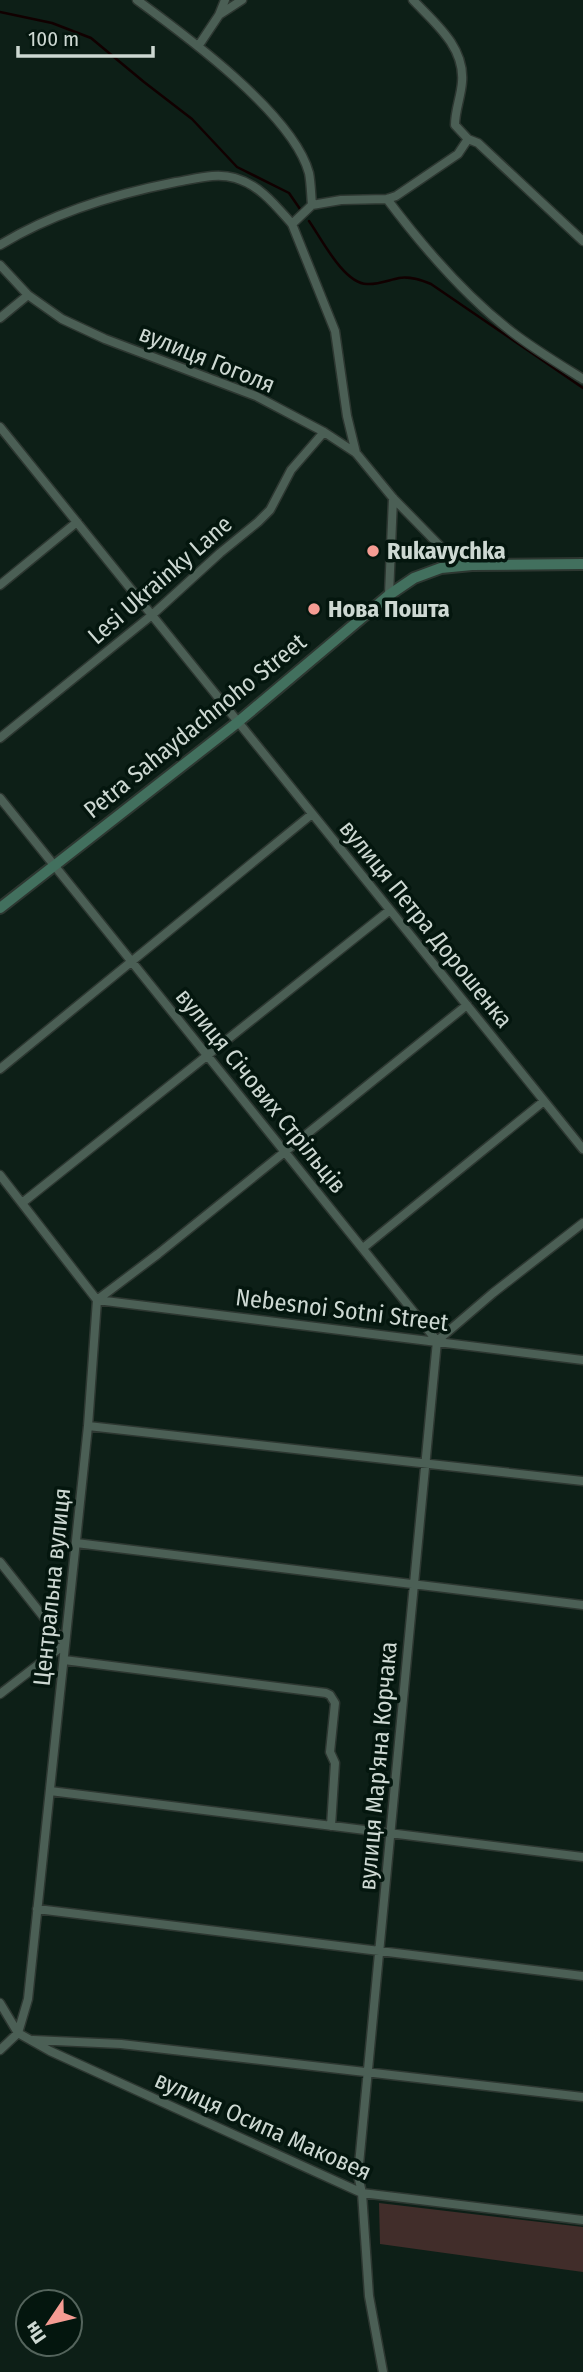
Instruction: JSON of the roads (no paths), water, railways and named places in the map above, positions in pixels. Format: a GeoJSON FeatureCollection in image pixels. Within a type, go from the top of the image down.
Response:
{"type":"FeatureCollection","features":[{"type":"Feature","properties":{"kind":"street"},"geometry":{"type":"LineString","coordinates":[[137,0],[199,45],[252,94],[290,139],[309,173],[312,205]]}},
{"type":"Feature","properties":{"kind":"street"},"geometry":{"type":"LineString","coordinates":[[199,45],[219,15],[225,0]]}},
{"type":"Feature","properties":{"kind":"street"},"geometry":{"type":"LineString","coordinates":[[219,15],[242,0]]}},
{"type":"Feature","properties":{"kind":"street"},"geometry":{"type":"LineString","coordinates":[[413,0],[446,35],[461,60],[462,83],[455,110],[455,125],[468,139],[478,143],[583,241]]}},
{"type":"Feature","properties":{"kind":"street"},"geometry":{"type":"LineString","coordinates":[[292,224],[312,205],[396,196],[452,159],[468,139]]}},
{"type":"Feature","properties":{"kind":"street"},"geometry":{"type":"LineString","coordinates":[[0,245],[51,220],[117,195],[215,176],[234,178],[256,187],[292,224],[335,331],[347,416],[356,453]]}},
{"type":"Feature","properties":{"kind":"street"},"geometry":{"type":"LineString","coordinates":[[387,199],[439,262],[489,312],[511,332],[583,379]]}},
{"type":"Feature","properties":{"kind":"street","name":"вулиця Гоголя"},"geometry":{"type":"LineString","coordinates":[[0,265],[28,295],[62,319],[105,340],[256,396],[324,432],[356,453],[393,498],[441,547],[472,565]]}},
{"type":"Feature","properties":{"kind":"street"},"geometry":{"type":"LineString","coordinates":[[0,318],[28,295]]}},
{"type":"Feature","properties":{"kind":"street","name":"вулиця Петра Дорошенка"},"geometry":{"type":"LineString","coordinates":[[0,428],[583,1150]]}},
{"type":"Feature","properties":{"kind":"street","name":"Lesi Ukrainky Lane"},"geometry":{"type":"LineString","coordinates":[[0,738],[152,615],[270,510],[291,470],[324,432]]}},
{"type":"Feature","properties":{"kind":"street"},"geometry":{"type":"LineString","coordinates":[[389,595],[393,498]]}},
{"type":"Feature","properties":{"kind":"street"},"geometry":{"type":"LineString","coordinates":[[0,585],[77,522]]}},
{"type":"Feature","properties":{"kind":"street","name":"Petra Sahaydachnoho Street"},"geometry":{"type":"LineString","coordinates":[[0,908],[238,722],[389,595],[414,578],[441,568],[472,565],[583,564]]}},
{"type":"Feature","properties":{"kind":"street","name":"вулиця Січових Стрільців"},"geometry":{"type":"LineString","coordinates":[[0,798],[437,1341]]}},
{"type":"Feature","properties":{"kind":"street"},"geometry":{"type":"LineString","coordinates":[[0,1069],[313,814]]}},
{"type":"Feature","properties":{"kind":"street"},"geometry":{"type":"LineString","coordinates":[[22,1203],[390,910]]}},
{"type":"Feature","properties":{"kind":"street"},"geometry":{"type":"LineString","coordinates":[[0,1175],[97,1300],[467,1005]]}},
{"type":"Feature","properties":{"kind":"street"},"geometry":{"type":"LineString","coordinates":[[363,1248],[544,1101]]}},
{"type":"Feature","properties":{"kind":"street"},"geometry":{"type":"LineString","coordinates":[[437,1341],[493,1293],[583,1223]]}},
{"type":"Feature","properties":{"kind":"street","name":"Nebesnoi Sotni Street"},"geometry":{"type":"LineString","coordinates":[[97,1300],[583,1360]]}},
{"type":"Feature","properties":{"kind":"street","name":"Центральна вулиця"},"geometry":{"type":"LineString","coordinates":[[18,2033],[28,1999],[88,1426],[97,1300]]}},
{"type":"Feature","properties":{"kind":"street","name":"вулиця Мар'яна Корчака"},"geometry":{"type":"LineString","coordinates":[[383,2372],[369,2295],[362,2193],[358,2175],[437,1341]]}},
{"type":"Feature","properties":{"kind":"street"},"geometry":{"type":"LineString","coordinates":[[88,1426],[583,1481]]}},
{"type":"Feature","properties":{"kind":"street"},"geometry":{"type":"LineString","coordinates":[[76,1543],[583,1605]]}},
{"type":"Feature","properties":{"kind":"street"},"geometry":{"type":"LineString","coordinates":[[0,1562],[65,1644],[0,1694]]}},
{"type":"Feature","properties":{"kind":"street"},"geometry":{"type":"LineString","coordinates":[[64,1660],[330,1695],[335,1703],[330,1752],[335,1763],[331,1826]]}},
{"type":"Feature","properties":{"kind":"street"},"geometry":{"type":"LineString","coordinates":[[50,1791],[583,1857]]}},
{"type":"Feature","properties":{"kind":"street"},"geometry":{"type":"LineString","coordinates":[[37,1909],[583,1976]]}},
{"type":"Feature","properties":{"kind":"street"},"geometry":{"type":"LineString","coordinates":[[0,2003],[18,2033],[0,2050]]}},
{"type":"Feature","properties":{"kind":"street","name":"вулиця Осипа Маковея"},"geometry":{"type":"LineString","coordinates":[[18,2033],[201,2122],[362,2193],[583,2220]]}},
{"type":"Feature","properties":{"kind":"street"},"geometry":{"type":"LineString","coordinates":[[31,2040],[121,2044],[583,2097]]}},
{"type":"Feature","properties":{"kind":"waterway"},"geometry":{"type":"LineString","coordinates":[[0,12],[52,23],[91,38],[192,119],[237,167],[289,193],[300,209]]}},
{"type":"Feature","properties":{"kind":"waterway"},"geometry":{"type":"LineString","coordinates":[[309,221],[342,269],[358,282],[375,284],[407,278],[431,284],[583,388]]}},
{"type":"Feature","properties":{"kind":"place","name":"Rukavychka"},"geometry":{"type":"Point","coordinates":[373,551]}},
{"type":"Feature","properties":{"kind":"place","name":"Нова Пошта"},"geometry":{"type":"Point","coordinates":[314,609]}}]}
